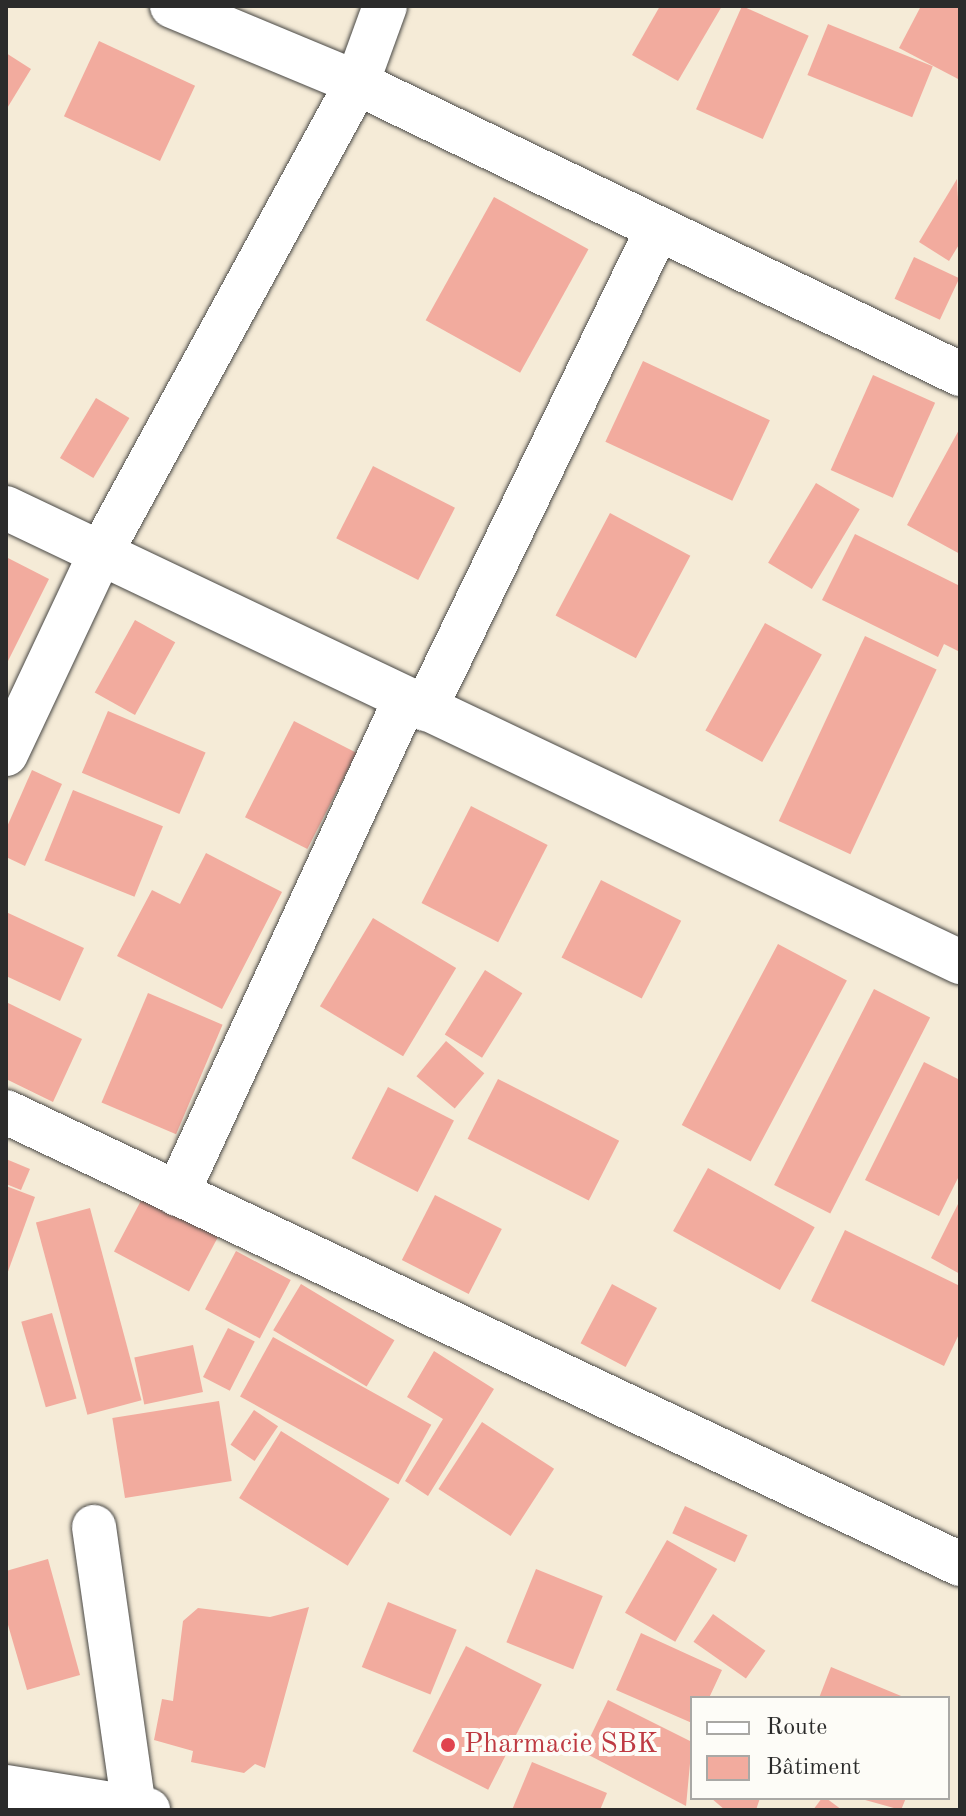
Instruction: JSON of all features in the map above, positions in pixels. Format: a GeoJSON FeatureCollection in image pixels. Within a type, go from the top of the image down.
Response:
{"type":"FeatureCollection","features":[{"type":"Feature","properties":{"kind":"street"},"geometry":{"type":"LineString","coordinates":[[172,6],[357,83],[960,374]]}},
{"type":"Feature","properties":{"kind":"street"},"geometry":{"type":"LineString","coordinates":[[6,754],[100,554],[357,83],[385,6]]}},
{"type":"Feature","properties":{"kind":"street"},"geometry":{"type":"LineString","coordinates":[[177,1194],[415,705],[658,228]]}},
{"type":"Feature","properties":{"kind":"street"},"geometry":{"type":"LineString","coordinates":[[6,508],[960,962]]}},
{"type":"Feature","properties":{"kind":"street"},"geometry":{"type":"LineString","coordinates":[[6,1112],[960,1564]]}},
{"type":"Feature","properties":{"kind":"street"},"geometry":{"type":"LineString","coordinates":[[6,1787],[141,1809],[94,1527]]}},
{"type":"Feature","properties":{"kind":"building"},"geometry":{"type":"Polygon","coordinates":[[[660,6],[722,6],[678,81],[632,55],[660,6]]]}},
{"type":"Feature","properties":{"kind":"building"},"geometry":{"type":"Polygon","coordinates":[[[742,6],[809,36],[763,139],[696,109],[742,6]]]}},
{"type":"Feature","properties":{"kind":"building"},"geometry":{"type":"Polygon","coordinates":[[[921,6],[960,6],[960,80],[899,48],[921,6]]]}},
{"type":"Feature","properties":{"kind":"building"},"geometry":{"type":"Polygon","coordinates":[[[828,24],[933,66],[912,117],[807,75],[828,24]]]}},
{"type":"Feature","properties":{"kind":"building"},"geometry":{"type":"Polygon","coordinates":[[[99,41],[195,86],[160,161],[64,116],[99,41]]]}},
{"type":"Feature","properties":{"kind":"building"},"geometry":{"type":"Polygon","coordinates":[[[6,53],[31,69],[6,110],[6,53]]]}},
{"type":"Feature","properties":{"kind":"building"},"geometry":{"type":"Polygon","coordinates":[[[957,179],[960,243],[949,261],[919,242],[957,179]]]}},
{"type":"Feature","properties":{"kind":"building"},"geometry":{"type":"Polygon","coordinates":[[[494,197],[588,249],[520,373],[426,320],[494,197]]]}},
{"type":"Feature","properties":{"kind":"building"},"geometry":{"type":"Polygon","coordinates":[[[914,257],[959,278],[940,320],[895,299],[914,257]]]}},
{"type":"Feature","properties":{"kind":"building"},"geometry":{"type":"Polygon","coordinates":[[[643,361],[770,420],[732,501],[605,442],[643,361]]]}},
{"type":"Feature","properties":{"kind":"building"},"geometry":{"type":"Polygon","coordinates":[[[873,375],[935,403],[893,498],[831,470],[873,375]]]}},
{"type":"Feature","properties":{"kind":"building"},"geometry":{"type":"Polygon","coordinates":[[[96,398],[129,418],[93,478],[60,458],[96,398]]]}},
{"type":"Feature","properties":{"kind":"building"},"geometry":{"type":"Polygon","coordinates":[[[960,428],[960,554],[907,525],[960,428]]]}},
{"type":"Feature","properties":{"kind":"building"},"geometry":{"type":"Polygon","coordinates":[[[373,466],[455,508],[418,580],[336,538],[373,466]]]}},
{"type":"Feature","properties":{"kind":"building"},"geometry":{"type":"Polygon","coordinates":[[[816,483],[860,509],[812,589],[768,563],[816,483]]]}},
{"type":"Feature","properties":{"kind":"building"},"geometry":{"type":"Polygon","coordinates":[[[610,513],[690,556],[636,658],[556,615],[610,513]]]}},
{"type":"Feature","properties":{"kind":"building"},"geometry":{"type":"Polygon","coordinates":[[[855,534],[960,586],[960,652],[944,644],[938,657],[822,600],[855,534]]]}},
{"type":"Feature","properties":{"kind":"building"},"geometry":{"type":"Polygon","coordinates":[[[6,557],[49,579],[6,665],[6,557]]]}},
{"type":"Feature","properties":{"kind":"building"},"geometry":{"type":"Polygon","coordinates":[[[135,620],[175,642],[135,715],[95,693],[135,620]]]}},
{"type":"Feature","properties":{"kind":"building"},"geometry":{"type":"Polygon","coordinates":[[[765,623],[822,655],[762,762],[705,731],[765,623]]]}},
{"type":"Feature","properties":{"kind":"building"},"geometry":{"type":"Polygon","coordinates":[[[865,636],[937,669],[850,854],[779,821],[865,636]]]}},
{"type":"Feature","properties":{"kind":"building"},"geometry":{"type":"Polygon","coordinates":[[[108,711],[206,752],[179,814],[82,773],[108,711]]]}},
{"type":"Feature","properties":{"kind":"building"},"geometry":{"type":"Polygon","coordinates":[[[294,721],[356,753],[307,849],[245,817],[294,721]]]}},
{"type":"Feature","properties":{"kind":"building"},"geometry":{"type":"Polygon","coordinates":[[[32,770],[62,784],[25,866],[6,857],[6,829],[32,770]]]}},
{"type":"Feature","properties":{"kind":"building"},"geometry":{"type":"Polygon","coordinates":[[[73,790],[163,826],[134,897],[45,860],[73,790]]]}},
{"type":"Feature","properties":{"kind":"building"},"geometry":{"type":"Polygon","coordinates":[[[471,806],[548,845],[498,942],[422,903],[471,806]]]}},
{"type":"Feature","properties":{"kind":"building"},"geometry":{"type":"Polygon","coordinates":[[[206,853],[282,892],[222,1009],[117,956],[152,890],[180,904],[206,853]]]}},
{"type":"Feature","properties":{"kind":"building"},"geometry":{"type":"Polygon","coordinates":[[[601,880],[681,921],[642,998],[562,958],[601,880]]]}},
{"type":"Feature","properties":{"kind":"building"},"geometry":{"type":"Polygon","coordinates":[[[6,912],[84,948],[60,1001],[6,976],[6,912]]]}},
{"type":"Feature","properties":{"kind":"building"},"geometry":{"type":"Polygon","coordinates":[[[373,918],[456,968],[403,1056],[320,1006],[373,918]]]}},
{"type":"Feature","properties":{"kind":"building"},"geometry":{"type":"Polygon","coordinates":[[[778,944],[847,981],[751,1162],[682,1125],[778,944]]]}},
{"type":"Feature","properties":{"kind":"building"},"geometry":{"type":"Polygon","coordinates":[[[485,970],[522,993],[482,1058],[445,1034],[485,970]]]}},
{"type":"Feature","properties":{"kind":"building"},"geometry":{"type":"Polygon","coordinates":[[[874,989],[930,1018],[830,1214],[774,1185],[874,989]]]}},
{"type":"Feature","properties":{"kind":"building"},"geometry":{"type":"Polygon","coordinates":[[[148,993],[223,1025],[176,1134],[102,1103],[148,993]]]}},
{"type":"Feature","properties":{"kind":"building"},"geometry":{"type":"Polygon","coordinates":[[[6,1002],[82,1039],[53,1102],[6,1079],[6,1002]]]}},
{"type":"Feature","properties":{"kind":"building"},"geometry":{"type":"Polygon","coordinates":[[[446,1041],[484,1073],[455,1108],[416,1076],[446,1041]]]}},
{"type":"Feature","properties":{"kind":"building"},"geometry":{"type":"Polygon","coordinates":[[[924,1062],[960,1080],[960,1174],[939,1216],[865,1180],[924,1062]]]}},
{"type":"Feature","properties":{"kind":"building"},"geometry":{"type":"Polygon","coordinates":[[[498,1079],[619,1141],[589,1200],[468,1139],[498,1079]]]}},
{"type":"Feature","properties":{"kind":"building"},"geometry":{"type":"Polygon","coordinates":[[[388,1087],[454,1121],[418,1192],[352,1158],[388,1087]]]}},
{"type":"Feature","properties":{"kind":"building"},"geometry":{"type":"Polygon","coordinates":[[[6,1159],[30,1169],[21,1190],[6,1184],[6,1159]]]}},
{"type":"Feature","properties":{"kind":"building"},"geometry":{"type":"Polygon","coordinates":[[[708,1168],[815,1227],[780,1290],[673,1231],[708,1168]]]}},
{"type":"Feature","properties":{"kind":"building"},"geometry":{"type":"Polygon","coordinates":[[[6,1186],[35,1197],[6,1277],[6,1186]]]}},
{"type":"Feature","properties":{"kind":"building"},"geometry":{"type":"Polygon","coordinates":[[[144,1195],[219,1235],[189,1291],[114,1252],[144,1195]]]}},
{"type":"Feature","properties":{"kind":"building"},"geometry":{"type":"Polygon","coordinates":[[[435,1195],[502,1229],[469,1294],[402,1260],[435,1195]]]}},
{"type":"Feature","properties":{"kind":"building"},"geometry":{"type":"Polygon","coordinates":[[[960,1200],[960,1274],[931,1258],[960,1200]]]}},
{"type":"Feature","properties":{"kind":"building"},"geometry":{"type":"Polygon","coordinates":[[[90,1208],[142,1400],[87,1415],[36,1222],[90,1208]]]}},
{"type":"Feature","properties":{"kind":"building"},"geometry":{"type":"Polygon","coordinates":[[[845,1230],[960,1286],[960,1332],[944,1366],[811,1301],[845,1230]]]}},
{"type":"Feature","properties":{"kind":"building"},"geometry":{"type":"Polygon","coordinates":[[[236,1251],[291,1280],[260,1338],[205,1309],[236,1251]]]}},
{"type":"Feature","properties":{"kind":"building"},"geometry":{"type":"Polygon","coordinates":[[[301,1284],[394,1340],[367,1386],[273,1330],[301,1284]]]}},
{"type":"Feature","properties":{"kind":"building"},"geometry":{"type":"Polygon","coordinates":[[[612,1284],[657,1308],[626,1367],[581,1343],[612,1284]]]}},
{"type":"Feature","properties":{"kind":"building"},"geometry":{"type":"Polygon","coordinates":[[[52,1313],[77,1399],[46,1407],[21,1322],[52,1313]]]}},
{"type":"Feature","properties":{"kind":"building"},"geometry":{"type":"Polygon","coordinates":[[[228,1328],[255,1342],[230,1391],[203,1377],[228,1328]]]}},
{"type":"Feature","properties":{"kind":"building"},"geometry":{"type":"Polygon","coordinates":[[[273,1337],[431,1425],[398,1484],[240,1396],[273,1337]]]}},
{"type":"Feature","properties":{"kind":"building"},"geometry":{"type":"Polygon","coordinates":[[[193,1345],[203,1392],[144,1404],[134,1357],[193,1345]]]}},
{"type":"Feature","properties":{"kind":"building"},"geometry":{"type":"Polygon","coordinates":[[[434,1351],[494,1389],[428,1496],[405,1481],[443,1419],[407,1397],[434,1351]]]}},
{"type":"Feature","properties":{"kind":"building"},"geometry":{"type":"Polygon","coordinates":[[[219,1401],[232,1481],[125,1498],[112,1418],[219,1401]]]}},
{"type":"Feature","properties":{"kind":"building"},"geometry":{"type":"Polygon","coordinates":[[[254,1410],[278,1426],[255,1461],[231,1445],[254,1410]]]}},
{"type":"Feature","properties":{"kind":"building"},"geometry":{"type":"Polygon","coordinates":[[[482,1422],[554,1469],[511,1536],[438,1489],[482,1422]]]}},
{"type":"Feature","properties":{"kind":"building"},"geometry":{"type":"Polygon","coordinates":[[[281,1431],[390,1499],[348,1566],[239,1498],[281,1431]]]}},
{"type":"Feature","properties":{"kind":"building"},"geometry":{"type":"Polygon","coordinates":[[[685,1506],[748,1535],[735,1562],[672,1533],[685,1506]]]}},
{"type":"Feature","properties":{"kind":"building"},"geometry":{"type":"Polygon","coordinates":[[[667,1540],[717,1569],[675,1642],[625,1613],[667,1540]]]}},
{"type":"Feature","properties":{"kind":"building"},"geometry":{"type":"Polygon","coordinates":[[[48,1559],[80,1675],[27,1690],[6,1618],[6,1571],[48,1559]]]}},
{"type":"Feature","properties":{"kind":"building"},"geometry":{"type":"Polygon","coordinates":[[[536,1569],[603,1596],[573,1669],[506,1642],[536,1569]]]}},
{"type":"Feature","properties":{"kind":"building"},"geometry":{"type":"Polygon","coordinates":[[[388,1602],[457,1630],[430,1695],[362,1667],[388,1602]]]}},
{"type":"Feature","properties":{"kind":"building"},"geometry":{"type":"Polygon","coordinates":[[[309,1607],[265,1768],[255,1764],[244,1773],[191,1762],[193,1751],[154,1740],[162,1699],[173,1701],[183,1621],[198,1608],[270,1617],[309,1607]]]}},
{"type":"Feature","properties":{"kind":"building"},"geometry":{"type":"Polygon","coordinates":[[[713,1614],[765,1651],[746,1679],[693,1642],[713,1614]]]}},
{"type":"Feature","properties":{"kind":"building"},"geometry":{"type":"Polygon","coordinates":[[[641,1633],[722,1670],[710,1696],[690,1696],[690,1722],[616,1690],[641,1633]]]}},
{"type":"Feature","properties":{"kind":"building"},"geometry":{"type":"Polygon","coordinates":[[[466,1646],[542,1685],[488,1790],[412,1751],[466,1646]]]}},
{"type":"Feature","properties":{"kind":"building"},"geometry":{"type":"Polygon","coordinates":[[[831,1667],[901,1696],[820,1696],[831,1667]]]}},
{"type":"Feature","properties":{"kind":"building"},"geometry":{"type":"Polygon","coordinates":[[[608,1700],[690,1741],[686,1806],[583,1752],[608,1700]]]}},
{"type":"Feature","properties":{"kind":"building"},"geometry":{"type":"Polygon","coordinates":[[[532,1762],[607,1793],[600,1810],[512,1810],[532,1762]]]}},
{"type":"Feature","properties":{"kind":"building"},"geometry":{"type":"Polygon","coordinates":[[[713,1800],[759,1800],[756,1810],[725,1810],[713,1800]]]}},
{"type":"Feature","properties":{"kind":"building"},"geometry":{"type":"Polygon","coordinates":[[[820,1800],[829,1800],[842,1810],[813,1810],[820,1800]]]}},
{"type":"Feature","properties":{"kind":"building"},"geometry":{"type":"Polygon","coordinates":[[[865,1800],[905,1800],[901,1810],[865,1800]]]}},
{"type":"Feature","properties":{"kind":"place","name":"Pharmacie SBK"},"geometry":{"type":"Point","coordinates":[448,1745]}}]}
